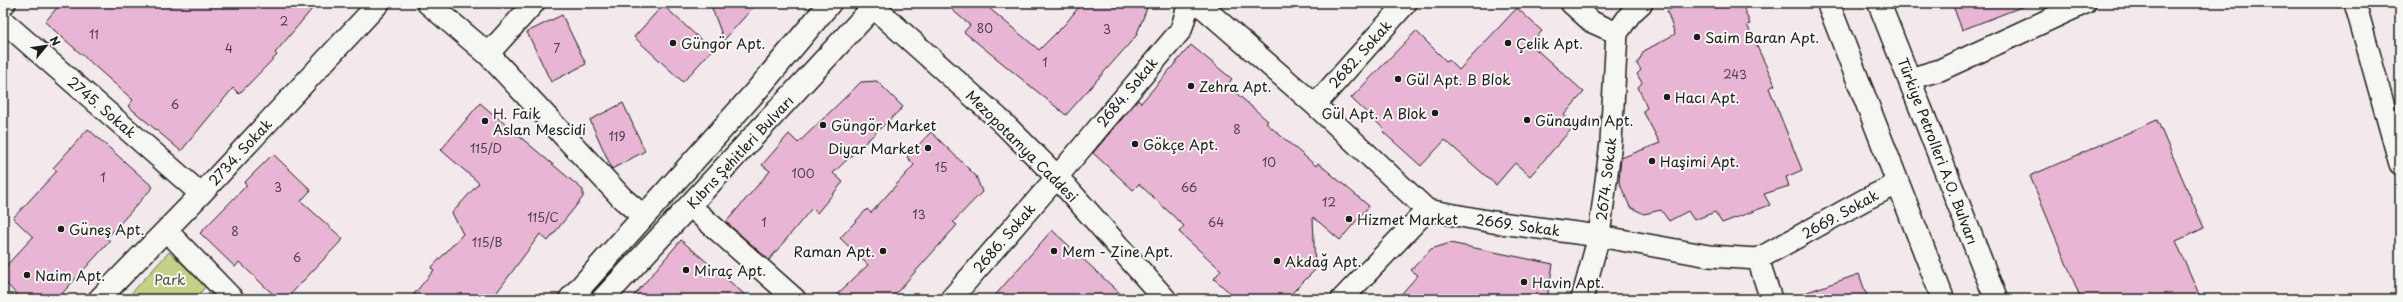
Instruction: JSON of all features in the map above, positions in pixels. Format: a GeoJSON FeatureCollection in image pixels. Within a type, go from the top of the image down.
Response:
{"type":"FeatureCollection","features":[{"type":"Feature","properties":{"kind":"main road"},"geometry":{"type":"LineString","coordinates":[[428,3],[488,54],[622,198],[643,216]]}},
{"type":"Feature","properties":{"kind":"main road","name":"Kıbrıs Şehitleri Bulvarı"},"geometry":{"type":"LineString","coordinates":[[570,299],[757,90],[830,3]]}},
{"type":"Feature","properties":{"kind":"main road"},"geometry":{"type":"LineString","coordinates":[[1828,3],[1897,184],[1943,299]]}},
{"type":"Feature","properties":{"kind":"main road","name":"Türkiye Petrolleri A.O. Bulvarı"},"geometry":{"type":"LineString","coordinates":[[1879,3],[1996,299]]}},
{"type":"Feature","properties":{"kind":"main road","name":"Kıbrıs Şehitleri Bulvarı"},"geometry":{"type":"LineString","coordinates":[[603,299],[690,206],[873,4]]}},
{"type":"Feature","properties":{"kind":"main road","name":"Mezopotamya Caddesi"},"geometry":{"type":"LineString","coordinates":[[873,4],[886,21],[1001,122],[1057,177],[1165,299]]}},
{"type":"Feature","properties":{"kind":"street","name":"2734. Sokak"},"geometry":{"type":"LineString","coordinates":[[99,299],[201,194],[379,3]]}},
{"type":"Feature","properties":{"kind":"street"},"geometry":{"type":"LineString","coordinates":[[488,54],[534,3]]}},
{"type":"Feature","properties":{"kind":"street","name":"2684. Sokak"},"geometry":{"type":"LineString","coordinates":[[1057,177],[1123,96],[1181,30],[1189,3]]}},
{"type":"Feature","properties":{"kind":"street"},"geometry":{"type":"LineString","coordinates":[[1198,3],[1315,105],[1427,210],[1342,299]]}},
{"type":"Feature","properties":{"kind":"street","name":"2682. Sokak"},"geometry":{"type":"LineString","coordinates":[[1315,105],[1406,3]]}},
{"type":"Feature","properties":{"kind":"street"},"geometry":{"type":"LineString","coordinates":[[1570,3],[1592,22],[1617,33],[1631,13],[1642,3]]}},
{"type":"Feature","properties":{"kind":"street"},"geometry":{"type":"LineString","coordinates":[[1910,79],[1940,70],[2085,3]]}},
{"type":"Feature","properties":{"kind":"street"},"geometry":{"type":"LineString","coordinates":[[2356,3],[2400,164]]}},
{"type":"Feature","properties":{"kind":"street","name":"2745. Sokak"},"geometry":{"type":"LineString","coordinates":[[3,21],[201,194]]}},
{"type":"Feature","properties":{"kind":"street","name":"2674. Sokak"},"geometry":{"type":"LineString","coordinates":[[1582,299],[1599,236],[1611,142],[1617,33]]}},
{"type":"Feature","properties":{"kind":"street","name":"2686. Sokak"},"geometry":{"type":"LineString","coordinates":[[951,299],[1057,177]]}},
{"type":"Feature","properties":{"kind":"street","name":"2669. Sokak"},"geometry":{"type":"LineString","coordinates":[[1427,210],[1492,222],[1599,236],[1709,256],[1758,259],[1866,199],[1897,184]]}},
{"type":"Feature","properties":{"kind":"street"},"geometry":{"type":"LineString","coordinates":[[690,206],[795,299]]}},
{"type":"Feature","properties":{"kind":"street"},"geometry":{"type":"LineString","coordinates":[[166,230],[225,296]]}},
{"type":"Feature","properties":{"kind":"street"},"geometry":{"type":"LineString","coordinates":[[1758,259],[1771,299]]}},
{"type":"Feature","properties":{"kind":"green space","name":"Park"},"geometry":{"type":"Polygon","coordinates":[[[169,252],[206,286],[195,299],[126,299],[169,252]]]}},
{"type":"Feature","properties":{"kind":"building"},"geometry":{"type":"Polygon","coordinates":[[[61,3],[317,3],[275,53],[277,55],[239,94],[233,88],[181,151],[128,106],[133,100],[45,22],[61,3]]]}},
{"type":"Feature","properties":{"kind":"building"},"geometry":{"type":"Polygon","coordinates":[[[710,3],[757,3],[724,40],[710,3]]]}},
{"type":"Feature","properties":{"kind":"building"},"geometry":{"type":"Polygon","coordinates":[[[944,3],[983,3],[1039,50],[1066,23],[1082,3],[1149,3],[1136,36],[1066,115],[964,32],[970,25],[944,3]]]}},
{"type":"Feature","properties":{"kind":"building"},"geometry":{"type":"Polygon","coordinates":[[[1677,3],[1742,3],[1750,24],[1747,25],[1775,85],[1769,88],[1802,170],[1786,177],[1789,186],[1764,194],[1770,205],[1722,223],[1715,212],[1694,220],[1688,211],[1669,221],[1661,210],[1644,214],[1630,207],[1619,182],[1621,158],[1660,143],[1643,111],[1647,108],[1638,87],[1642,83],[1637,74],[1641,70],[1637,64],[1644,51],[1675,34],[1667,11],[1676,6],[1677,3]]]}},
{"type":"Feature","properties":{"kind":"building"},"geometry":{"type":"Polygon","coordinates":[[[1952,3],[2029,3],[2029,4],[1962,30],[1952,3]]]}},
{"type":"Feature","properties":{"kind":"building","name":"Güngör Apt."},"geometry":{"type":"Polygon","coordinates":[[[663,5],[712,50],[683,82],[634,37],[663,5]]]}},
{"type":"Feature","properties":{"kind":"building"},"geometry":{"type":"Polygon","coordinates":[[[1517,8],[1542,31],[1530,44],[1584,92],[1564,115],[1575,125],[1530,176],[1515,163],[1496,185],[1445,140],[1421,166],[1383,132],[1385,130],[1351,98],[1416,31],[1447,62],[1449,60],[1459,70],[1517,8]]]}},
{"type":"Feature","properties":{"kind":"building"},"geometry":{"type":"Polygon","coordinates":[[[562,15],[586,64],[551,82],[527,32],[562,15]]]}},
{"type":"Feature","properties":{"kind":"building"},"geometry":{"type":"Polygon","coordinates":[[[1191,45],[1232,79],[1227,85],[1268,121],[1266,123],[1316,166],[1318,163],[1369,206],[1340,240],[1313,217],[1315,270],[1286,299],[1237,299],[1214,279],[1221,270],[1179,232],[1184,226],[1139,184],[1133,190],[1093,153],[1138,100],[1141,103],[1191,45]]]}},
{"type":"Feature","properties":{"kind":"building"},"geometry":{"type":"Polygon","coordinates":[[[877,81],[903,107],[833,173],[843,182],[817,213],[812,208],[769,260],[726,222],[770,171],[762,165],[789,134],[798,143],[861,82],[877,81]]]}},
{"type":"Feature","properties":{"kind":"building"},"geometry":{"type":"Polygon","coordinates":[[[480,103],[583,190],[583,197],[548,241],[540,234],[492,299],[410,299],[434,270],[431,268],[463,234],[452,213],[479,183],[441,150],[480,103]]]}},
{"type":"Feature","properties":{"kind":"building"},"geometry":{"type":"Polygon","coordinates":[[[623,103],[645,151],[612,169],[590,120],[623,103]]]}},
{"type":"Feature","properties":{"kind":"building"},"geometry":{"type":"Polygon","coordinates":[[[2157,120],[2204,228],[2176,241],[2201,299],[2081,299],[2030,176],[2157,120]]]}},
{"type":"Feature","properties":{"kind":"building"},"geometry":{"type":"Polygon","coordinates":[[[88,129],[153,187],[107,238],[110,241],[57,299],[21,299],[3,280],[3,269],[33,237],[13,218],[57,171],[53,168],[88,129]]]}},
{"type":"Feature","properties":{"kind":"building"},"geometry":{"type":"Polygon","coordinates":[[[931,132],[976,176],[982,192],[953,222],[957,225],[891,299],[832,299],[868,265],[840,238],[867,209],[871,213],[914,165],[907,157],[931,132]]]}},
{"type":"Feature","properties":{"kind":"building"},"geometry":{"type":"Polygon","coordinates":[[[273,154],[311,190],[301,201],[343,239],[286,299],[278,299],[239,262],[235,267],[200,233],[247,185],[244,183],[273,154]]]}},
{"type":"Feature","properties":{"kind":"building","name":"Mem - Zine Apt."},"geometry":{"type":"Polygon","coordinates":[[[1052,230],[1126,299],[992,299],[1052,230]]]}},
{"type":"Feature","properties":{"kind":"building","name":"Miraç Apt."},"geometry":{"type":"Polygon","coordinates":[[[681,240],[750,299],[631,299],[681,240]]]}},
{"type":"Feature","properties":{"kind":"building"},"geometry":{"type":"Polygon","coordinates":[[[1450,243],[1553,264],[1547,299],[1397,299],[1418,275],[1411,270],[1431,249],[1450,243]]]}},
{"type":"Feature","properties":{"kind":"building"},"geometry":{"type":"Polygon","coordinates":[[[1859,274],[1868,299],[1796,299],[1796,296],[1859,274]]]}},
{"type":"Feature","properties":{"kind":"place","name":"Saim Baran Apt."},"geometry":{"type":"Point","coordinates":[1697,37]}},
{"type":"Feature","properties":{"kind":"place","name":"Güngör Apt."},"geometry":{"type":"Point","coordinates":[673,43]}},
{"type":"Feature","properties":{"kind":"place","name":"Çelik Apt."},"geometry":{"type":"Point","coordinates":[1508,43]}},
{"type":"Feature","properties":{"kind":"place","name":"Gül Apt. B Blok"},"geometry":{"type":"Point","coordinates":[1398,79]}},
{"type":"Feature","properties":{"kind":"place","name":"Zehra Apt."},"geometry":{"type":"Point","coordinates":[1191,86]}},
{"type":"Feature","properties":{"kind":"place","name":"Hacı Apt."},"geometry":{"type":"Point","coordinates":[1667,97]}},
{"type":"Feature","properties":{"kind":"place","name":"Gül Apt. A Blok"},"geometry":{"type":"Point","coordinates":[1435,113]}},
{"type":"Feature","properties":{"kind":"place","name":"Günaydın Apt."},"geometry":{"type":"Point","coordinates":[1527,120]}},
{"type":"Feature","properties":{"kind":"place","name":"H. Faik Aslan Mescidi"},"geometry":{"type":"Point","coordinates":[485,121]}},
{"type":"Feature","properties":{"kind":"place","name":"Güngör Market"},"geometry":{"type":"Point","coordinates":[823,125]}},
{"type":"Feature","properties":{"kind":"place","name":"Gökçe Apt."},"geometry":{"type":"Point","coordinates":[1135,144]}},
{"type":"Feature","properties":{"kind":"place","name":"Diyar Market"},"geometry":{"type":"Point","coordinates":[928,148]}},
{"type":"Feature","properties":{"kind":"place","name":"Haşimi Apt."},"geometry":{"type":"Point","coordinates":[1652,161]}},
{"type":"Feature","properties":{"kind":"place","name":"Hizmet Market"},"geometry":{"type":"Point","coordinates":[1349,219]}},
{"type":"Feature","properties":{"kind":"place","name":"Güneş Apt."},"geometry":{"type":"Point","coordinates":[61,229]}},
{"type":"Feature","properties":{"kind":"place","name":"Raman Apt."},"geometry":{"type":"Point","coordinates":[883,251]}},
{"type":"Feature","properties":{"kind":"place","name":"Mem - Zine Apt."},"geometry":{"type":"Point","coordinates":[1054,251]}},
{"type":"Feature","properties":{"kind":"place","name":"Akdağ Apt."},"geometry":{"type":"Point","coordinates":[1277,261]}},
{"type":"Feature","properties":{"kind":"place","name":"Miraç Apt."},"geometry":{"type":"Point","coordinates":[686,270]}},
{"type":"Feature","properties":{"kind":"place","name":"Naim Apt."},"geometry":{"type":"Point","coordinates":[27,275]}},
{"type":"Feature","properties":{"kind":"place","name":"Havin Apt."},"geometry":{"type":"Point","coordinates":[1524,282]}}]}
